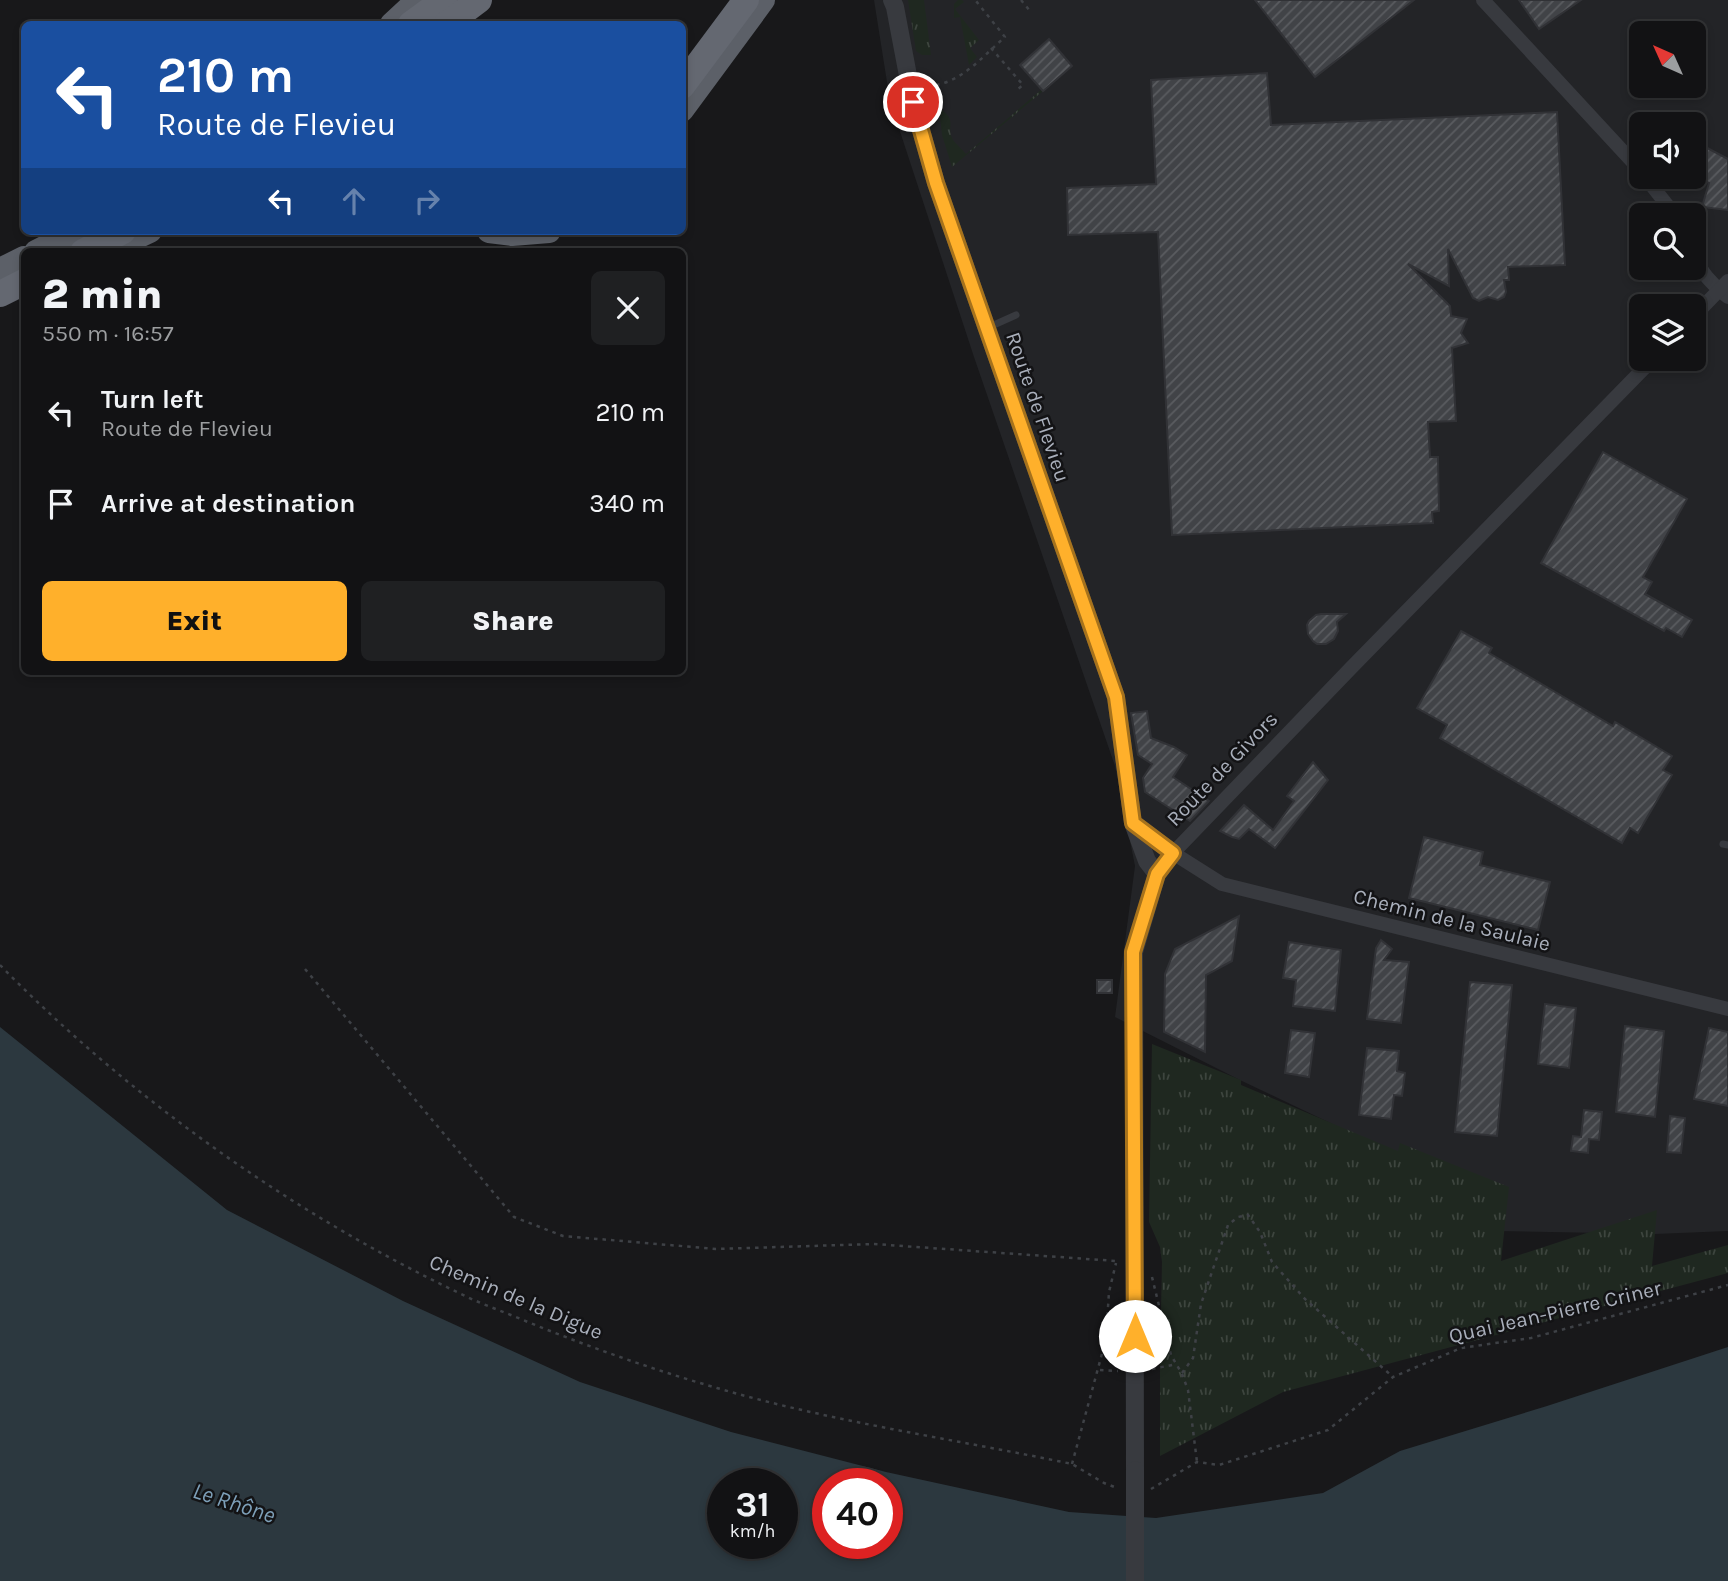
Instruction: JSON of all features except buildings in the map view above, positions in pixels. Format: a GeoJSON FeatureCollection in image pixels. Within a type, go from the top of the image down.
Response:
{"type":"FeatureCollection","features":[{"type":"Feature","properties":{"kind":"highway"},"geometry":{"type":"LineString","coordinates":[[395,21],[418,0]]}},
{"type":"Feature","properties":{"kind":"highway"},"geometry":{"type":"LineString","coordinates":[[415,21],[444,0]]}},
{"type":"Feature","properties":{"kind":"highway"},"geometry":{"type":"LineString","coordinates":[[451,21],[479,0]]}},
{"type":"Feature","properties":{"kind":"highway"},"geometry":{"type":"LineString","coordinates":[[476,21],[498,0]]}},
{"type":"Feature","properties":{"kind":"highway"},"geometry":{"type":"LineString","coordinates":[[686,81],[746,0]]}},
{"type":"Feature","properties":{"kind":"highway"},"geometry":{"type":"LineString","coordinates":[[686,105],[763,0]]}},
{"type":"Feature","properties":{"kind":"highway"},"geometry":{"type":"LineString","coordinates":[[44,248],[69,235]]}},
{"type":"Feature","properties":{"kind":"highway"},"geometry":{"type":"LineString","coordinates":[[91,248],[115,235]]}},
{"type":"Feature","properties":{"kind":"highway"},"geometry":{"type":"LineString","coordinates":[[113,248],[141,235]]}},
{"type":"Feature","properties":{"kind":"highway"},"geometry":{"type":"LineString","coordinates":[[0,270],[21,260]]}},
{"type":"Feature","properties":{"kind":"highway"},"geometry":{"type":"LineString","coordinates":[[0,296],[21,284]]}},
{"type":"Feature","properties":{"kind":"highway"},"geometry":{"type":"LineString","coordinates":[[0,296],[21,289]]}},
{"type":"Feature","properties":{"kind":"street"},"geometry":{"type":"LineString","coordinates":[[1483,0],[1629,158]]}},
{"type":"Feature","properties":{"kind":"street","name":"Route de Flevieu"},"geometry":{"type":"LineString","coordinates":[[894,2],[913,102],[929,160],[1116,697],[1133,823],[1147,861],[1157,874]]}},
{"type":"Feature","properties":{"kind":"street"},"geometry":{"type":"LineString","coordinates":[[1654,189],[1666,203]]}},
{"type":"Feature","properties":{"kind":"street"},"geometry":{"type":"LineString","coordinates":[[1706,272],[1725,290],[1706,306]]}},
{"type":"Feature","properties":{"kind":"street","name":"Route de Givors"},"geometry":{"type":"LineString","coordinates":[[1135,1581],[1133,952],[1157,874],[1173,853],[1369,649],[1641,371]]}},
{"type":"Feature","properties":{"kind":"street"},"geometry":{"type":"LineString","coordinates":[[1133,823],[1173,853]]}},
{"type":"Feature","properties":{"kind":"street","name":"Chemin de la Saulaie"},"geometry":{"type":"LineString","coordinates":[[1173,853],[1222,884],[1728,1010]]}},
{"type":"Feature","properties":{"kind":"lane"},"geometry":{"type":"LineString","coordinates":[[986,328],[1016,316]]}},
{"type":"Feature","properties":{"kind":"path"},"geometry":{"type":"LineString","coordinates":[[936,85],[960,76],[1005,37],[976,1],[978,0]]}},
{"type":"Feature","properties":{"kind":"path"},"geometry":{"type":"LineString","coordinates":[[1021,0],[1030,10]]}},
{"type":"Feature","properties":{"kind":"path"},"geometry":{"type":"LineString","coordinates":[[991,48],[1023,85],[1018,89]]}},
{"type":"Feature","properties":{"kind":"path"},"geometry":{"type":"LineString","coordinates":[[1014,74],[1018,70]]}},
{"type":"Feature","properties":{"kind":"path","name":"Chemin de la Digue"},"geometry":{"type":"LineString","coordinates":[[0,965],[91,1051],[196,1135],[352,1237],[463,1295],[562,1336],[716,1388],[823,1415],[1072,1464],[1104,1483]]}},
{"type":"Feature","properties":{"kind":"path"},"geometry":{"type":"LineString","coordinates":[[305,969],[514,1217],[563,1236],[716,1249],[874,1244],[1116,1261],[1135,1257],[1150,1269],[1165,1336],[1171,1355],[1182,1374],[1193,1358],[1201,1304],[1228,1225],[1238,1217],[1248,1216],[1260,1232],[1272,1262],[1305,1299],[1392,1377]]}},
{"type":"Feature","properties":{"kind":"path"},"geometry":{"type":"LineString","coordinates":[[1072,1464],[1106,1339],[1109,1292],[1116,1261]]}},
{"type":"Feature","properties":{"kind":"path","name":"Quai Jean-Pierre Criner"},"geometry":{"type":"LineString","coordinates":[[1182,1374],[1188,1390],[1197,1462],[1219,1465],[1328,1430],[1392,1377],[1461,1348],[1531,1338],[1728,1285]]}},
{"type":"Feature","properties":{"kind":"path"},"geometry":{"type":"LineString","coordinates":[[1151,1369],[1177,1364]]}},
{"type":"Feature","properties":{"kind":"path"},"geometry":{"type":"LineString","coordinates":[[1098,1370],[1121,1371]]}},
{"type":"Feature","properties":{"kind":"shaded area"},"geometry":{"type":"Polygon","coordinates":[[[874,0],[1728,0],[1728,1231],[1655,1234],[1496,1231],[1492,1200],[1242,1081],[1115,1017],[1135,866],[1115,766],[974,357],[890,101],[874,0]]]}},
{"type":"Feature","properties":{"kind":"green space"},"geometry":{"type":"Polygon","coordinates":[[[908,0],[924,0],[931,55],[922,55],[916,51],[908,0]]]}},
{"type":"Feature","properties":{"kind":"green space"},"geometry":{"type":"Polygon","coordinates":[[[958,0],[964,2],[955,9],[979,40],[970,48],[977,57],[969,65],[960,17],[954,18],[954,4],[958,0]]]}},
{"type":"Feature","properties":{"kind":"green space"},"geometry":{"type":"Polygon","coordinates":[[[1043,91],[952,167],[942,135],[939,108],[950,120],[953,140],[966,154],[1043,91]]]}},
{"type":"Feature","properties":{"kind":"green space"},"geometry":{"type":"Polygon","coordinates":[[[1152,1044],[1241,1080],[1241,1085],[1398,1151],[1400,1143],[1509,1187],[1501,1261],[1657,1210],[1652,1266],[1728,1245],[1728,1273],[1283,1392],[1160,1456],[1162,1262],[1160,1247],[1149,1222],[1152,1044]]]}},
{"type":"Feature","properties":{"kind":"water","name":"Le Rhône"},"geometry":{"type":"Polygon","coordinates":[[[0,1027],[227,1210],[403,1301],[580,1382],[731,1432],[870,1468],[812,1468],[812,1559],[903,1559],[903,1476],[1069,1512],[1156,1518],[1323,1493],[1400,1451],[1728,1347],[1728,1581],[0,1581],[0,1027]]]}},
{"type":"Feature","properties":{"kind":"route"},"geometry":{"type":"LineString","coordinates":[[913,102],[936,183],[1116,697],[1133,823],[1173,853],[1157,874],[1133,952],[1135,1336]]}}]}
